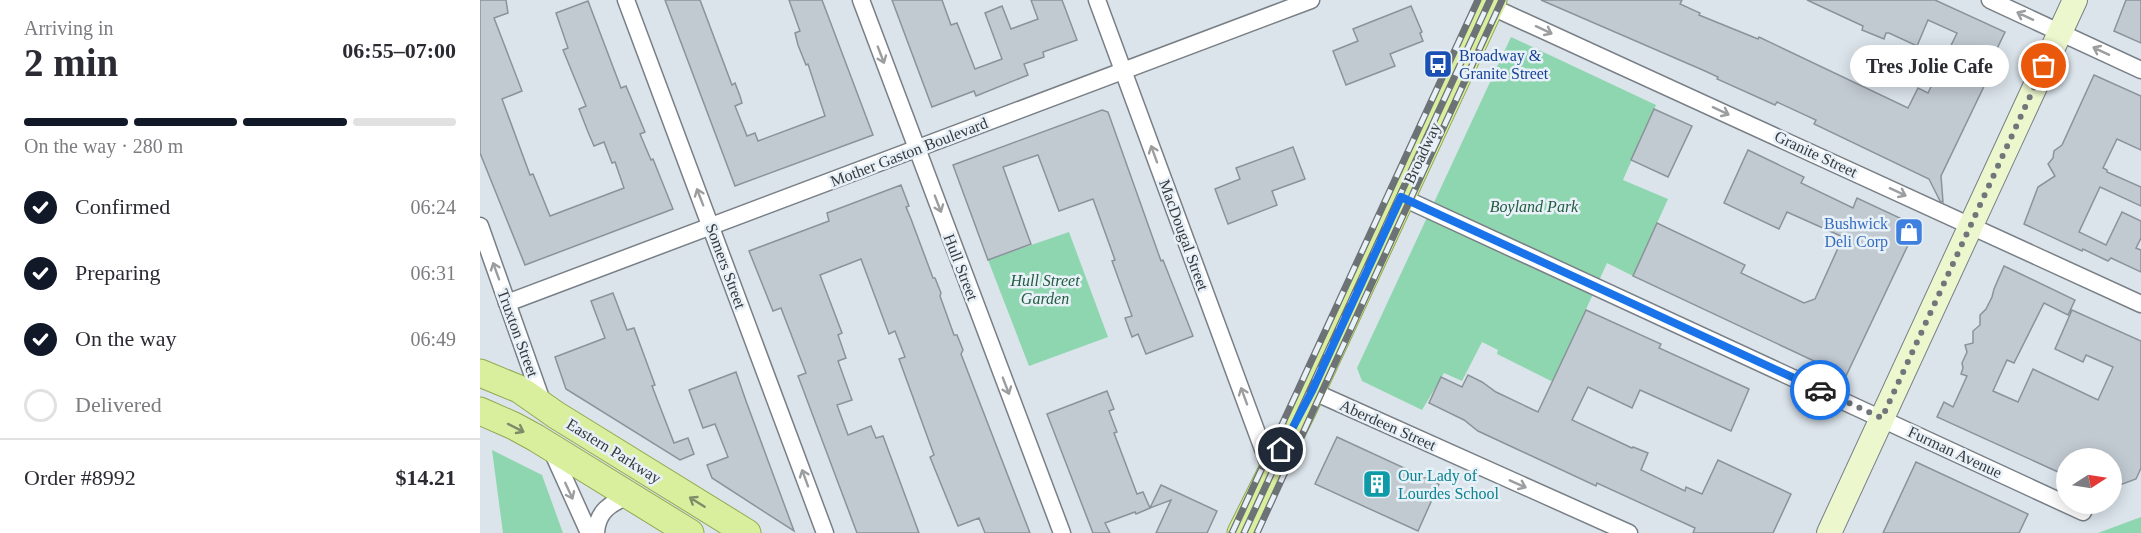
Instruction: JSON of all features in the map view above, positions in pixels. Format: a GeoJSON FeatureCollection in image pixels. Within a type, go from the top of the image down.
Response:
{"type":"FeatureCollection","features":[{"type":"Feature","properties":{"kind":"main road"},"geometry":{"type":"LineString","coordinates":[[1829,533],[2075,0]]}},
{"type":"Feature","properties":{"kind":"main road","name":"Broadway"},"geometry":{"type":"LineString","coordinates":[[1241,533],[1312,391],[1492,3]]}},
{"type":"Feature","properties":{"kind":"main road","name":"Eastern Parkway"},"geometry":{"type":"LineString","coordinates":[[480,373],[519,389],[566,421],[747,533]]}},
{"type":"Feature","properties":{"kind":"main road","name":"Eastern Parkway"},"geometry":{"type":"LineString","coordinates":[[480,411],[514,426],[690,533]]}},
{"type":"Feature","properties":{"kind":"street","name":"Somers Street"},"geometry":{"type":"LineString","coordinates":[[626,0],[825,533]]}},
{"type":"Feature","properties":{"kind":"street","name":"Hull Street"},"geometry":{"type":"LineString","coordinates":[[861,0],[1062,533]]}},
{"type":"Feature","properties":{"kind":"street","name":"MacDougal Street"},"geometry":{"type":"LineString","coordinates":[[1097,0],[1271,471]]}},
{"type":"Feature","properties":{"kind":"street","name":"Mother Gaston Boulevard"},"geometry":{"type":"LineString","coordinates":[[507,303],[1311,0]]}},
{"type":"Feature","properties":{"kind":"street"},"geometry":{"type":"LineString","coordinates":[[1990,0],[2141,70]]}},
{"type":"Feature","properties":{"kind":"street","name":"Granite Street"},"geometry":{"type":"LineString","coordinates":[[1492,3],[2141,304]]}},
{"type":"Feature","properties":{"kind":"street","name":"Furman Avenue"},"geometry":{"type":"LineString","coordinates":[[1401,197],[2056,499]]}},
{"type":"Feature","properties":{"kind":"street","name":"Truxton Street"},"geometry":{"type":"LineString","coordinates":[[480,226],[543,405]]}},
{"type":"Feature","properties":{"kind":"street","name":"Aberdeen Street"},"geometry":{"type":"LineString","coordinates":[[1312,391],[1629,533]]}},
{"type":"Feature","properties":{"kind":"street"},"geometry":{"type":"LineString","coordinates":[[551,448],[589,533]]}},
{"type":"Feature","properties":{"kind":"street"},"geometry":{"type":"LineString","coordinates":[[596,533],[598,519],[607,506],[629,496]]}},
{"type":"Feature","properties":{"kind":"green space","name":"Boyland Park"},"geometry":{"type":"Polygon","coordinates":[[[1511,37],[1656,105],[1623,180],[1668,199],[1633,276],[1607,263],[1553,382],[1497,354],[1498,350],[1482,342],[1462,381],[1444,373],[1422,410],[1362,381],[1357,368],[1511,37]]]}},
{"type":"Feature","properties":{"kind":"green space","name":"Hull Street Garden"},"geometry":{"type":"Polygon","coordinates":[[[1069,232],[1108,337],[1029,366],[988,260],[1069,232]]]}},
{"type":"Feature","properties":{"kind":"green space"},"geometry":{"type":"Polygon","coordinates":[[[492,450],[542,475],[563,533],[503,533],[492,450]]]}},
{"type":"Feature","properties":{"kind":"green space"},"geometry":{"type":"Polygon","coordinates":[[[2141,517],[2141,533],[2098,533],[2141,517]]]}},
{"type":"Feature","properties":{"kind":"building"},"geometry":{"type":"Polygon","coordinates":[[[480,0],[506,0],[508,13],[494,18],[522,91],[502,99],[530,175],[533,174],[550,216],[624,188],[615,162],[612,163],[604,142],[594,146],[579,109],[586,106],[563,50],[568,48],[556,13],[588,1],[621,88],[626,86],[645,132],[640,134],[651,160],[653,159],[673,209],[525,265],[480,153],[480,0]]]}},
{"type":"Feature","properties":{"kind":"building"},"geometry":{"type":"Polygon","coordinates":[[[665,0],[700,0],[732,85],[735,83],[740,96],[742,103],[735,106],[747,136],[755,133],[758,141],[825,116],[808,64],[806,65],[798,45],[795,33],[800,31],[789,0],[822,0],[873,135],[735,186],[665,0]]]}},
{"type":"Feature","properties":{"kind":"building"},"geometry":{"type":"Polygon","coordinates":[[[892,0],[942,0],[951,25],[957,23],[975,69],[1002,59],[985,13],[1002,6],[1011,29],[1038,19],[1031,0],[1062,0],[1077,40],[1043,52],[1044,57],[1024,64],[1028,75],[976,96],[974,91],[932,107],[892,0]]]}},
{"type":"Feature","properties":{"kind":"building"},"geometry":{"type":"Polygon","coordinates":[[[1541,0],[1682,0],[1680,4],[1700,13],[1699,15],[1758,39],[1759,37],[1908,108],[1918,88],[1928,93],[1957,33],[1928,20],[1917,46],[1889,33],[1886,33],[1884,39],[1862,30],[1863,26],[1807,0],[1935,0],[2005,32],[1995,53],[1999,55],[1941,176],[1943,202],[1940,201],[1929,179],[1814,124],[1816,120],[1777,102],[1775,105],[1717,79],[1718,77],[1705,71],[1541,0]]]}},
{"type":"Feature","properties":{"kind":"building"},"geometry":{"type":"Polygon","coordinates":[[[2126,0],[2141,0],[2141,43],[2114,31],[2126,0]]]}},
{"type":"Feature","properties":{"kind":"building"},"geometry":{"type":"Polygon","coordinates":[[[1411,6],[1422,32],[1420,33],[1423,41],[1390,54],[1395,66],[1346,85],[1333,51],[1358,41],[1353,29],[1411,6]]]}},
{"type":"Feature","properties":{"kind":"building"},"geometry":{"type":"Polygon","coordinates":[[[2094,75],[2141,96],[2141,150],[2117,139],[2103,168],[2141,187],[2141,206],[2100,187],[2079,232],[2106,245],[2122,212],[2141,221],[2141,238],[2136,248],[2141,250],[2141,272],[2111,258],[2108,261],[2083,249],[2082,251],[2024,224],[2038,187],[2055,176],[2048,164],[2053,158],[2054,151],[2062,145],[2094,75]]]}},
{"type":"Feature","properties":{"kind":"building"},"geometry":{"type":"Polygon","coordinates":[[[1654,109],[1692,126],[1668,177],[1631,160],[1654,109]]]}},
{"type":"Feature","properties":{"kind":"building"},"geometry":{"type":"Polygon","coordinates":[[[1102,110],[1108,112],[1161,261],[1163,260],[1193,336],[1146,354],[1138,334],[1132,337],[1125,318],[1132,316],[1093,199],[1059,211],[1038,155],[1003,167],[1031,244],[988,260],[953,165],[1102,110]]]}},
{"type":"Feature","properties":{"kind":"building"},"geometry":{"type":"Polygon","coordinates":[[[1293,147],[1305,179],[1272,191],[1277,205],[1228,224],[1215,189],[1240,179],[1236,168],[1293,147]]]}},
{"type":"Feature","properties":{"kind":"building"},"geometry":{"type":"Polygon","coordinates":[[[1748,150],[1804,177],[1801,183],[1853,208],[1857,198],[1917,226],[1846,376],[1633,276],[1657,223],[1745,265],[1741,273],[1804,303],[1815,299],[1843,237],[1787,212],[1779,229],[1724,203],[1748,150]]]}},
{"type":"Feature","properties":{"kind":"building"},"geometry":{"type":"Polygon","coordinates":[[[901,185],[909,206],[906,207],[941,293],[940,296],[954,335],[957,335],[963,350],[961,354],[1030,533],[985,533],[979,518],[958,526],[930,457],[934,455],[899,359],[905,357],[895,331],[889,334],[861,259],[820,275],[842,333],[838,335],[846,358],[838,361],[852,400],[837,405],[848,435],[871,426],[876,438],[883,436],[919,533],[857,533],[798,376],[806,373],[781,308],[773,311],[749,251],[829,221],[827,213],[901,185]]]}},
{"type":"Feature","properties":{"kind":"building"},"geometry":{"type":"Polygon","coordinates":[[[2004,266],[2075,300],[2068,315],[2044,303],[2014,363],[2007,360],[1993,391],[2018,402],[2033,369],[2098,400],[2113,367],[2086,355],[2083,362],[2055,349],[2072,310],[2141,341],[2141,468],[2136,479],[2122,484],[2122,448],[2056,448],[2056,471],[1937,417],[1944,402],[1953,407],[1967,376],[1961,374],[1962,363],[1967,352],[1965,345],[1973,343],[1973,331],[1980,325],[1980,315],[1986,309],[2004,266]]]}},
{"type":"Feature","properties":{"kind":"building"},"geometry":{"type":"Polygon","coordinates":[[[613,293],[627,330],[634,328],[655,385],[652,386],[674,443],[688,438],[694,454],[680,460],[566,389],[555,357],[605,338],[591,301],[613,293]]]}},
{"type":"Feature","properties":{"kind":"building"},"geometry":{"type":"Polygon","coordinates":[[[1586,310],[1661,344],[1659,348],[1749,389],[1731,431],[1640,390],[1632,408],[1588,387],[1572,420],[1648,453],[1641,470],[1685,491],[1686,487],[1702,494],[1718,460],[1791,494],[1773,533],[1693,533],[1695,528],[1597,483],[1596,486],[1478,431],[1464,420],[1429,403],[1441,377],[1462,387],[1468,375],[1496,392],[1538,412],[1586,310]]]}},
{"type":"Feature","properties":{"kind":"building"},"geometry":{"type":"Polygon","coordinates":[[[736,372],[794,531],[712,478],[707,465],[728,457],[715,424],[703,428],[689,390],[736,372]]]}},
{"type":"Feature","properties":{"kind":"building"},"geometry":{"type":"Polygon","coordinates":[[[1107,391],[1114,409],[1109,411],[1117,432],[1114,433],[1137,494],[1143,492],[1150,508],[1105,523],[1110,533],[1093,533],[1047,414],[1107,391]]]}},
{"type":"Feature","properties":{"kind":"building","name":"Our Lady of Lourdes School"},"geometry":{"type":"Polygon","coordinates":[[[1337,437],[1439,484],[1418,531],[1315,484],[1337,437]]]}},
{"type":"Feature","properties":{"kind":"building"},"geometry":{"type":"Polygon","coordinates":[[[1916,462],[2028,514],[2019,533],[1883,533],[1916,462]]]}},
{"type":"Feature","properties":{"kind":"building"},"geometry":{"type":"Polygon","coordinates":[[[1161,485],[1217,511],[1207,533],[1156,533],[1171,500],[1150,508],[1161,485]]]}},
{"type":"Feature","properties":{"kind":"railway"},"geometry":{"type":"LineString","coordinates":[[1232,533],[1478,0]]}},
{"type":"Feature","properties":{"kind":"railway"},"geometry":{"type":"LineString","coordinates":[[1244,533],[1490,0]]}},
{"type":"Feature","properties":{"kind":"railway"},"geometry":{"type":"LineString","coordinates":[[1257,533],[1502,0]]}},
{"type":"Feature","properties":{"kind":"way so far"},"geometry":{"type":"LineString","coordinates":[[1820,390],[1882,418],[2044,66]]}},
{"type":"Feature","properties":{"kind":"place","name":"Broadway & Granite Street"},"geometry":{"type":"Point","coordinates":[1438,64]}},
{"type":"Feature","properties":{"kind":"place","name":"Tres Jolie Cafe"},"geometry":{"type":"Point","coordinates":[2044,66]}},
{"type":"Feature","properties":{"kind":"place","name":"Bushwick Deli Corp"},"geometry":{"type":"Point","coordinates":[1909,232]}},
{"type":"Feature","properties":{"kind":"place","name":"Our Lady of Lourdes School"},"geometry":{"type":"Point","coordinates":[1377,484]}},
{"type":"Feature","properties":{"kind":"route"},"geometry":{"type":"LineString","coordinates":[[1281,450],[1312,391],[1401,197],[1820,390]]}}]}
